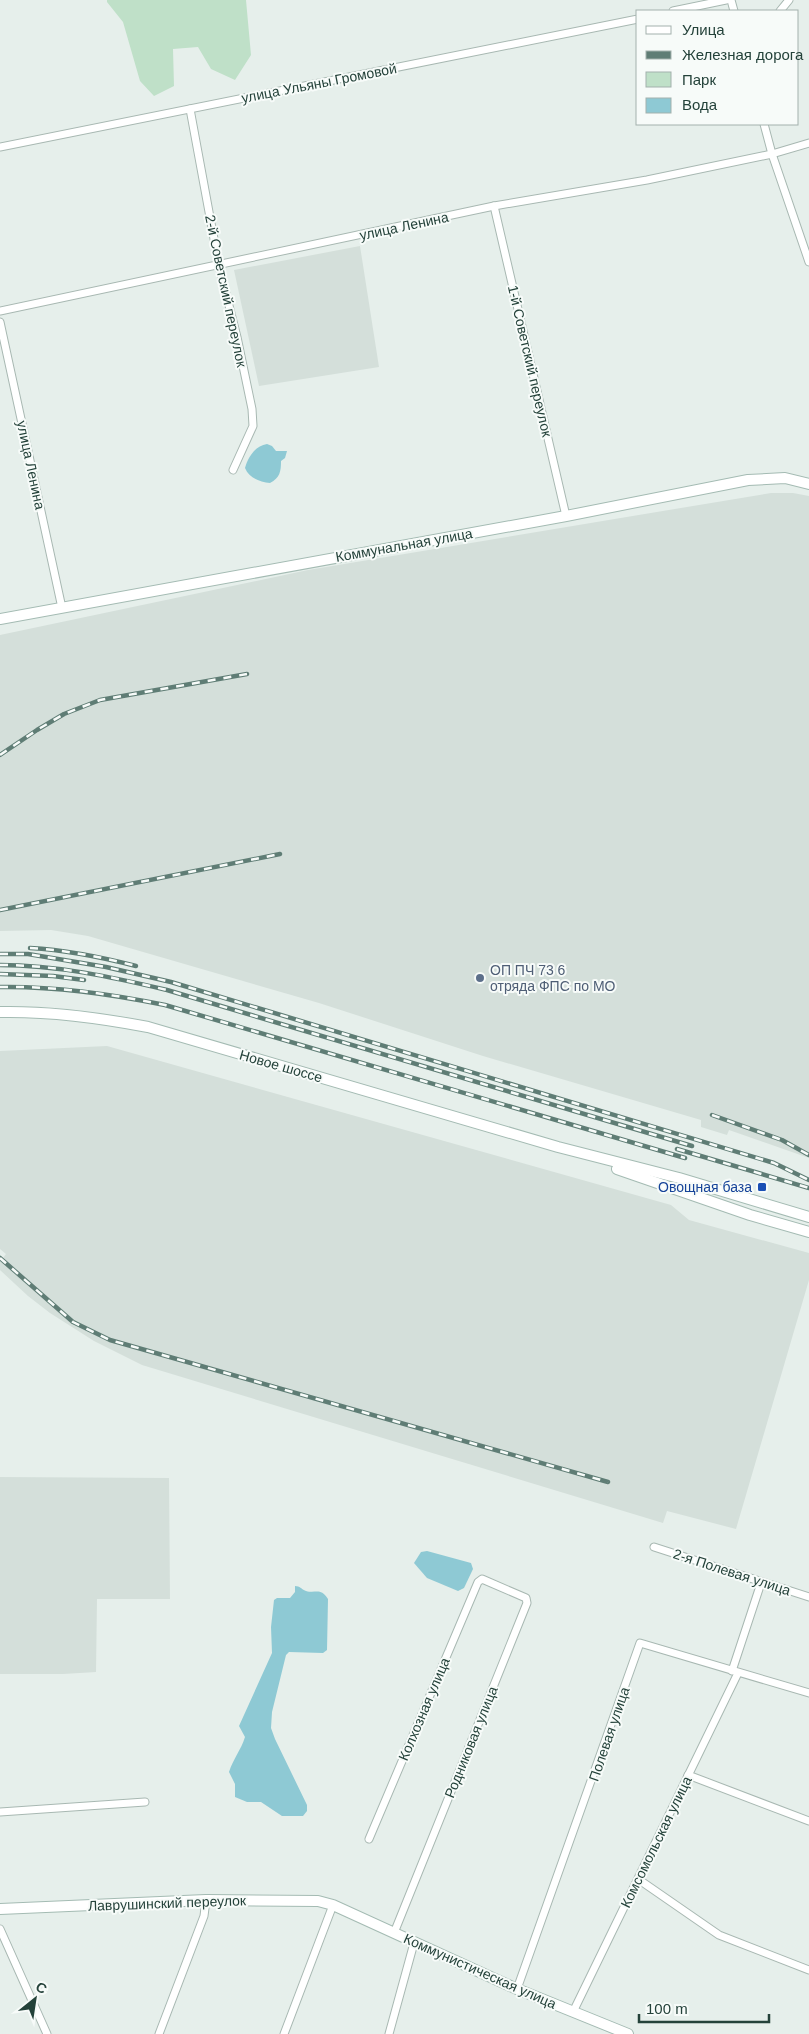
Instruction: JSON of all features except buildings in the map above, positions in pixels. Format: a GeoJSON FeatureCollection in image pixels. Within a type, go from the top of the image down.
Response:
{"type":"FeatureCollection","features":[{"type":"Feature","properties":{"kind":"street"},"geometry":{"type":"LineString","coordinates":[[678,10],[726,0]]}},
{"type":"Feature","properties":{"kind":"street"},"geometry":{"type":"LineString","coordinates":[[781,10],[789,0]]}},
{"type":"Feature","properties":{"kind":"street","name":"улица Ульяны Громовой"},"geometry":{"type":"LineString","coordinates":[[0,147],[636,19]]}},
{"type":"Feature","properties":{"kind":"street","name":"2-й Советский переулок"},"geometry":{"type":"LineString","coordinates":[[190,109],[219,266],[237,337],[252,409],[253,426],[233,470]]}},
{"type":"Feature","properties":{"kind":"street"},"geometry":{"type":"LineString","coordinates":[[764,125],[772,154],[809,262]]}},
{"type":"Feature","properties":{"kind":"street","name":"улица Ленина"},"geometry":{"type":"LineString","coordinates":[[0,311],[219,266],[494,206],[647,180],[772,154],[809,143]]}},
{"type":"Feature","properties":{"kind":"street","name":"1-й Советский переулок"},"geometry":{"type":"LineString","coordinates":[[494,206],[566,516]]}},
{"type":"Feature","properties":{"kind":"street","name":"улица Ленина"},"geometry":{"type":"LineString","coordinates":[[0,322],[62,608]]}},
{"type":"Feature","properties":{"kind":"street","name":"Коммунальная улица"},"geometry":{"type":"LineString","coordinates":[[0,619],[566,516],[748,480],[784,478],[809,484]]}},
{"type":"Feature","properties":{"kind":"street","name":"Новое шоссе"},"geometry":{"type":"LineString","coordinates":[[0,1012],[70,1016],[148,1027],[558,1148],[679,1178],[809,1217]]}},
{"type":"Feature","properties":{"kind":"street","name":"Новое шоссе"},"geometry":{"type":"LineString","coordinates":[[558,1148],[750,1215],[809,1232]]}},
{"type":"Feature","properties":{"kind":"street","name":"2-я Полевая улица"},"geometry":{"type":"LineString","coordinates":[[654,1547],[809,1597]]}},
{"type":"Feature","properties":{"kind":"street","name":"Колхозная улица"},"geometry":{"type":"LineString","coordinates":[[369,1840],[480,1580]]}},
{"type":"Feature","properties":{"kind":"street","name":"Родниковая улица"},"geometry":{"type":"LineString","coordinates":[[394,1933],[528,1603],[526,1598],[480,1580]]}},
{"type":"Feature","properties":{"kind":"street","name":"Комсомольская улица"},"geometry":{"type":"LineString","coordinates":[[573,2012],[688,1775],[735,1672],[761,1583]]}},
{"type":"Feature","properties":{"kind":"street","name":"Полевая улица"},"geometry":{"type":"LineString","coordinates":[[517,1989],[640,1643],[809,1693]]}},
{"type":"Feature","properties":{"kind":"street"},"geometry":{"type":"LineString","coordinates":[[688,1775],[809,1821]]}},
{"type":"Feature","properties":{"kind":"street"},"geometry":{"type":"LineString","coordinates":[[0,1812],[146,1802]]}},
{"type":"Feature","properties":{"kind":"street"},"geometry":{"type":"LineString","coordinates":[[638,1879],[719,1936],[809,1970]]}},
{"type":"Feature","properties":{"kind":"street","name":"Лаврушинский переулок"},"geometry":{"type":"LineString","coordinates":[[0,1909],[206,1900],[299,1899],[333,1905]]}},
{"type":"Feature","properties":{"kind":"street"},"geometry":{"type":"LineString","coordinates":[[159,2034],[204,1916],[206,1900]]}},
{"type":"Feature","properties":{"kind":"street"},"geometry":{"type":"LineString","coordinates":[[284,2034],[333,1905]]}},
{"type":"Feature","properties":{"kind":"street","name":"Коммунистическая улица"},"geometry":{"type":"LineString","coordinates":[[333,1905],[517,1989],[628,2034]]}},
{"type":"Feature","properties":{"kind":"street"},"geometry":{"type":"LineString","coordinates":[[0,1929],[47,2034]]}},
{"type":"Feature","properties":{"kind":"street"},"geometry":{"type":"LineString","coordinates":[[389,2034],[414,1943]]}},
{"type":"Feature","properties":{"kind":"shaded area"},"geometry":{"type":"Polygon","coordinates":[[[360,246],[379,367],[259,386],[234,270],[360,246]]]}},
{"type":"Feature","properties":{"kind":"shaded area"},"geometry":{"type":"Polygon","coordinates":[[[771,493],[793,493],[809,496],[809,1158],[729,1130],[727,1135],[701,1127],[701,1120],[483,1056],[319,1003],[88,936],[51,930],[0,931],[0,635],[308,570],[771,493]]]}},
{"type":"Feature","properties":{"kind":"shaded area"},"geometry":{"type":"Polygon","coordinates":[[[107,1046],[671,1205],[689,1220],[809,1253],[809,1280],[736,1529],[667,1511],[663,1523],[142,1365],[94,1341],[50,1313],[0,1270],[0,1262],[6,1254],[0,1249],[0,1051],[107,1046]]]}},
{"type":"Feature","properties":{"kind":"shaded area"},"geometry":{"type":"Polygon","coordinates":[[[0,1477],[169,1478],[170,1599],[97,1599],[96,1672],[0,1674],[0,1477]]]}},
{"type":"Feature","properties":{"kind":"green space"},"geometry":{"type":"Polygon","coordinates":[[[107,0],[246,0],[251,55],[235,80],[211,69],[198,47],[173,49],[174,86],[154,96],[140,81],[123,22],[107,0]]]}},
{"type":"Feature","properties":{"kind":"water"},"geometry":{"type":"Polygon","coordinates":[[[267,444],[276,451],[287,451],[285,458],[281,461],[278,476],[270,483],[255,479],[245,468],[253,453],[259,447],[267,444]]]}},
{"type":"Feature","properties":{"kind":"water"},"geometry":{"type":"Polygon","coordinates":[[[427,1551],[471,1563],[473,1569],[464,1588],[458,1591],[427,1578],[414,1563],[421,1552],[427,1551]]]}},
{"type":"Feature","properties":{"kind":"water"},"geometry":{"type":"Polygon","coordinates":[[[295,1586],[309,1592],[323,1593],[328,1599],[327,1650],[323,1653],[289,1652],[286,1655],[272,1712],[271,1728],[307,1805],[307,1811],[303,1816],[282,1816],[261,1802],[247,1802],[235,1797],[235,1784],[229,1772],[245,1737],[239,1726],[272,1653],[271,1627],[274,1600],[277,1598],[290,1598],[295,1592],[295,1586]]]}},
{"type":"Feature","properties":{"kind":"railway"},"geometry":{"type":"LineString","coordinates":[[0,755],[64,714],[100,700],[247,674]]}},
{"type":"Feature","properties":{"kind":"railway"},"geometry":{"type":"LineString","coordinates":[[0,910],[280,854]]}},
{"type":"Feature","properties":{"kind":"railway"},"geometry":{"type":"LineString","coordinates":[[30,948],[83,954],[136,966]]}},
{"type":"Feature","properties":{"kind":"railway"},"geometry":{"type":"LineString","coordinates":[[0,954],[28,954],[106,967],[171,982],[774,1163],[809,1180]]}},
{"type":"Feature","properties":{"kind":"railway"},"geometry":{"type":"LineString","coordinates":[[0,965],[63,969],[167,990],[692,1146]]}},
{"type":"Feature","properties":{"kind":"railway"},"geometry":{"type":"LineString","coordinates":[[0,974],[53,976],[84,980]]}},
{"type":"Feature","properties":{"kind":"railway"},"geometry":{"type":"LineString","coordinates":[[0,987],[42,988],[83,992],[165,1005],[685,1158]]}},
{"type":"Feature","properties":{"kind":"railway"},"geometry":{"type":"LineString","coordinates":[[712,1115],[782,1140],[809,1155]]}},
{"type":"Feature","properties":{"kind":"railway"},"geometry":{"type":"LineString","coordinates":[[677,1149],[809,1188]]}},
{"type":"Feature","properties":{"kind":"railway"},"geometry":{"type":"LineString","coordinates":[[0,1258],[73,1322],[110,1340],[608,1482]]}},
{"type":"Feature","properties":{"kind":"place","name":"ОП ПЧ 73 6 отряда ФПС по МО"},"geometry":{"type":"Point","coordinates":[480,978]}},
{"type":"Feature","properties":{"kind":"place","name":"Овощная база"},"geometry":{"type":"Point","coordinates":[762,1187]}}]}
